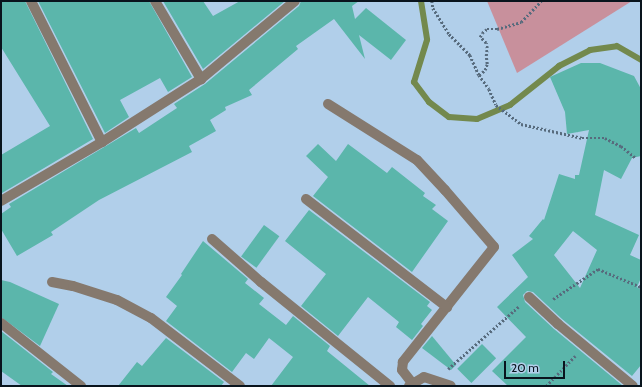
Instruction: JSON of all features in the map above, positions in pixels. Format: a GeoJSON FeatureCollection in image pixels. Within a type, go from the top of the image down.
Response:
{"type":"FeatureCollection","features":[{"type":"Feature","properties":{"kind":"street"},"geometry":{"type":"LineString","coordinates":[[31,1],[102,142]]}},
{"type":"Feature","properties":{"kind":"street"},"geometry":{"type":"LineString","coordinates":[[155,1],[202,79]]}},
{"type":"Feature","properties":{"kind":"street"},"geometry":{"type":"LineString","coordinates":[[1,201],[102,142],[202,79],[295,1]]}},
{"type":"Feature","properties":{"kind":"street"},"geometry":{"type":"LineString","coordinates":[[328,104],[417,160],[494,247],[403,362],[402,370],[410,384],[424,377],[451,386]]}},
{"type":"Feature","properties":{"kind":"street"},"geometry":{"type":"LineString","coordinates":[[306,199],[447,306]]}},
{"type":"Feature","properties":{"kind":"street"},"geometry":{"type":"LineString","coordinates":[[212,239],[261,282],[390,386]]}},
{"type":"Feature","properties":{"kind":"street"},"geometry":{"type":"LineString","coordinates":[[52,282],[73,286],[117,300],[152,318],[240,386]]}},
{"type":"Feature","properties":{"kind":"street"},"geometry":{"type":"LineString","coordinates":[[529,297],[633,386]]}},
{"type":"Feature","properties":{"kind":"street"},"geometry":{"type":"LineString","coordinates":[[1,323],[81,386]]}},
{"type":"Feature","properties":{"kind":"path"},"geometry":{"type":"LineString","coordinates":[[432,1],[433,8],[449,34],[470,55],[496,105],[521,124],[582,138],[605,138],[621,146],[636,158]]}},
{"type":"Feature","properties":{"kind":"path"},"geometry":{"type":"LineString","coordinates":[[479,74],[486,70],[487,64],[486,43],[480,37],[482,33],[487,29],[521,22],[540,1]]}},
{"type":"Feature","properties":{"kind":"path"},"geometry":{"type":"LineString","coordinates":[[539,307],[598,268],[641,287]]}},
{"type":"Feature","properties":{"kind":"path"},"geometry":{"type":"LineString","coordinates":[[437,381],[529,297]]}},
{"type":"Feature","properties":{"kind":"path"},"geometry":{"type":"LineString","coordinates":[[546,386],[585,346]]}},
{"type":"Feature","properties":{"kind":"shaded area"},"geometry":{"type":"Polygon","coordinates":[[[487,1],[632,1],[517,73],[487,1]]]}},
{"type":"Feature","properties":{"kind":"building"},"geometry":{"type":"Polygon","coordinates":[[[1,1],[25,1],[93,139],[2,193],[1,155],[50,126],[1,47],[1,1]]]}},
{"type":"Feature","properties":{"kind":"building"},"geometry":{"type":"Polygon","coordinates":[[[38,1],[149,1],[192,77],[168,92],[160,78],[120,100],[129,117],[105,133],[38,1]]]}},
{"type":"Feature","properties":{"kind":"building"},"geometry":{"type":"Polygon","coordinates":[[[163,1],[203,1],[213,16],[240,1],[285,1],[203,69],[163,1]]]}},
{"type":"Feature","properties":{"kind":"building"},"geometry":{"type":"Polygon","coordinates":[[[301,1],[359,1],[352,6],[355,19],[366,8],[406,40],[391,60],[359,35],[365,59],[334,19],[296,46],[298,49],[249,90],[252,95],[225,107],[226,110],[210,120],[216,131],[189,146],[192,152],[99,200],[51,232],[53,235],[17,256],[1,229],[1,214],[11,207],[9,204],[136,128],[139,133],[177,108],[174,104],[205,84],[299,6],[301,1]]]}},
{"type":"Feature","properties":{"kind":"building"},"geometry":{"type":"Polygon","coordinates":[[[581,63],[600,63],[634,76],[641,89],[641,156],[632,158],[621,179],[604,170],[595,215],[639,235],[630,255],[641,260],[641,278],[637,287],[641,290],[641,365],[632,376],[562,319],[533,292],[527,291],[523,295],[525,302],[554,329],[623,386],[508,386],[492,371],[526,337],[497,307],[528,277],[512,255],[533,239],[529,236],[543,219],[544,220],[559,174],[575,179],[575,175],[579,175],[589,130],[567,134],[565,112],[550,77],[581,63]],[[573,231],[554,255],[580,288],[597,250],[573,231]]]}},
{"type":"Feature","properties":{"kind":"building"},"geometry":{"type":"Polygon","coordinates":[[[318,144],[336,161],[348,144],[387,173],[392,167],[425,193],[423,196],[436,205],[432,209],[448,221],[412,272],[313,196],[328,177],[306,156],[318,144]]]}},
{"type":"Feature","properties":{"kind":"building"},"geometry":{"type":"Polygon","coordinates":[[[309,210],[430,302],[427,306],[432,310],[421,324],[423,326],[412,340],[396,327],[399,322],[368,297],[338,336],[301,306],[326,274],[285,241],[309,210]]]}},
{"type":"Feature","properties":{"kind":"building"},"geometry":{"type":"Polygon","coordinates":[[[264,225],[279,236],[256,268],[241,257],[264,225]]]}},
{"type":"Feature","properties":{"kind":"building"},"geometry":{"type":"Polygon","coordinates":[[[203,241],[248,279],[245,283],[264,298],[259,304],[286,325],[293,316],[330,346],[327,351],[370,386],[271,386],[293,357],[269,338],[254,359],[246,353],[232,372],[166,321],[177,306],[166,297],[182,275],[181,274],[203,241]]]}},
{"type":"Feature","properties":{"kind":"building"},"geometry":{"type":"Polygon","coordinates":[[[1,280],[10,282],[59,304],[40,346],[1,317],[1,280]]]}},
{"type":"Feature","properties":{"kind":"building"},"geometry":{"type":"Polygon","coordinates":[[[1,331],[53,372],[51,374],[68,386],[22,386],[1,371],[1,331]]]}},
{"type":"Feature","properties":{"kind":"building"},"geometry":{"type":"Polygon","coordinates":[[[432,336],[456,365],[451,370],[422,348],[432,336]]]}},
{"type":"Feature","properties":{"kind":"building"},"geometry":{"type":"Polygon","coordinates":[[[166,338],[224,382],[221,386],[118,386],[137,362],[142,366],[166,338]]]}},
{"type":"Feature","properties":{"kind":"building"},"geometry":{"type":"Polygon","coordinates":[[[482,344],[496,358],[471,383],[457,369],[482,344]]]}},
{"type":"Feature","properties":{"kind":"waterway"},"geometry":{"type":"LineString","coordinates":[[421,1],[427,40],[414,82],[429,102],[449,117],[477,119],[510,105],[559,66],[590,50],[617,46],[641,60]]}}]}
